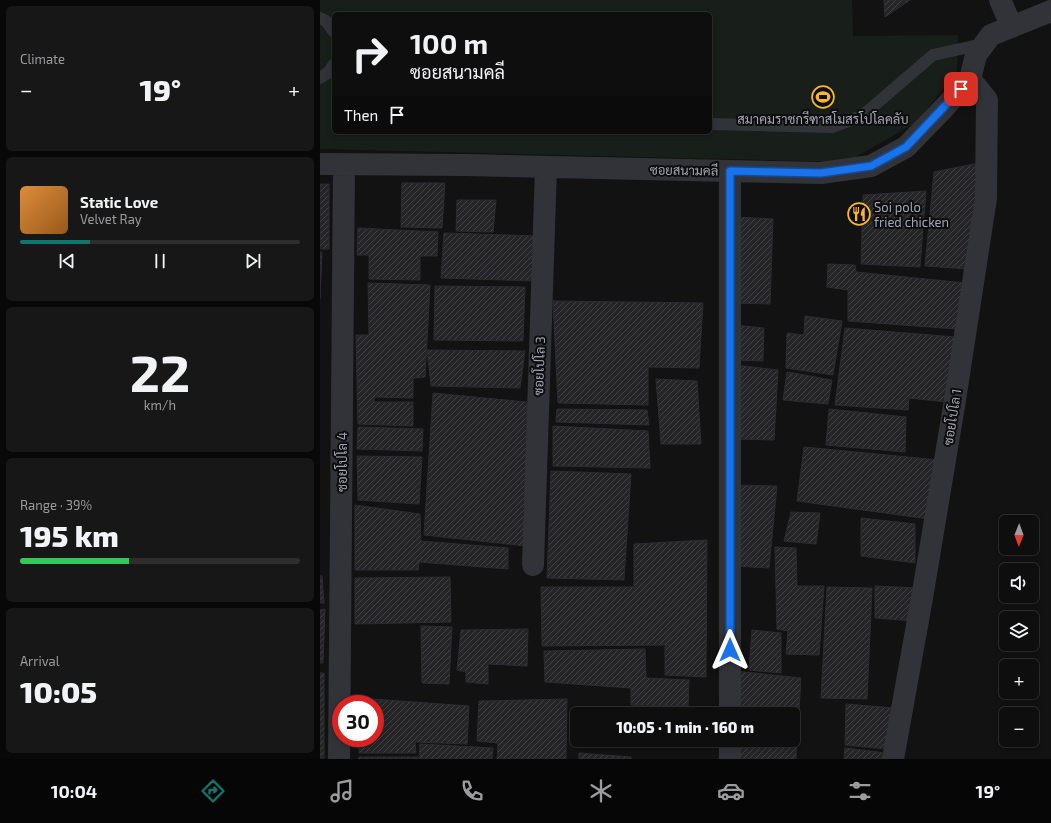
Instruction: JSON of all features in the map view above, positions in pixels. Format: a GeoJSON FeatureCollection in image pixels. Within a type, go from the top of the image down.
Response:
{"type":"FeatureCollection","features":[{"type":"Feature","properties":{"kind":"street"},"geometry":{"type":"LineString","coordinates":[[1000,0],[1012,27]]}},
{"type":"Feature","properties":{"kind":"street","name":"ซอยสนามคลี"},"geometry":{"type":"LineString","coordinates":[[320,164],[465,165],[821,173],[871,166],[906,147],[944,109],[970,79],[976,55],[991,35],[1051,11]]}},
{"type":"Feature","properties":{"kind":"street","name":"ซอยโปโล 1"},"geometry":{"type":"LineString","coordinates":[[893,759],[955,400],[986,198],[987,100],[970,79]]}},
{"type":"Feature","properties":{"kind":"street","name":"ซอยโปโล 4"},"geometry":{"type":"LineString","coordinates":[[339,759],[344,165]]}},
{"type":"Feature","properties":{"kind":"street","name":"ซอยโปโล 3"},"geometry":{"type":"LineString","coordinates":[[533,565],[546,167]]}},
{"type":"Feature","properties":{"kind":"street"},"geometry":{"type":"LineString","coordinates":[[730,171],[730,707]]}},
{"type":"Feature","properties":{"kind":"street"},"geometry":{"type":"LineString","coordinates":[[730,747],[730,759]]}},
{"type":"Feature","properties":{"kind":"lane"},"geometry":{"type":"LineString","coordinates":[[320,18],[326,21],[332,29]]}},
{"type":"Feature","properties":{"kind":"lane"},"geometry":{"type":"LineString","coordinates":[[712,124],[832,127],[862,116],[933,55],[983,44]]}},
{"type":"Feature","properties":{"kind":"shaded area","name":"สมาคมราชกรีฑาสโมสรโปโลคลับ"},"geometry":{"type":"Polygon","coordinates":[[[320,0],[852,0],[853,36],[958,35],[957,71],[917,122],[847,162],[320,149],[320,0]]]}},
{"type":"Feature","properties":{"kind":"building"},"geometry":{"type":"Polygon","coordinates":[[[884,0],[910,0],[885,17],[884,0]]]}},
{"type":"Feature","properties":{"kind":"building"},"geometry":{"type":"Polygon","coordinates":[[[979,163],[969,269],[925,266],[934,172],[979,163]]]}},
{"type":"Feature","properties":{"kind":"building"},"geometry":{"type":"Polygon","coordinates":[[[402,183],[445,183],[442,228],[401,227],[402,183]]]}},
{"type":"Feature","properties":{"kind":"building"},"geometry":{"type":"Polygon","coordinates":[[[320,184],[329,184],[329,249],[320,249],[320,184]]]}},
{"type":"Feature","properties":{"kind":"building"},"geometry":{"type":"Polygon","coordinates":[[[926,191],[920,267],[861,264],[863,195],[926,191]]]}},
{"type":"Feature","properties":{"kind":"building"},"geometry":{"type":"Polygon","coordinates":[[[457,200],[496,200],[493,232],[456,231],[457,200]]]}},
{"type":"Feature","properties":{"kind":"building"},"geometry":{"type":"Polygon","coordinates":[[[735,217],[773,219],[770,304],[735,303],[735,217]]]}},
{"type":"Feature","properties":{"kind":"building"},"geometry":{"type":"Polygon","coordinates":[[[358,228],[438,232],[437,256],[420,256],[420,280],[369,279],[369,255],[357,255],[358,228]]]}},
{"type":"Feature","properties":{"kind":"building"},"geometry":{"type":"Polygon","coordinates":[[[444,233],[538,236],[536,281],[441,278],[444,233]]]}},
{"type":"Feature","properties":{"kind":"building"},"geometry":{"type":"Polygon","coordinates":[[[320,252],[322,252],[320,299],[320,252]]]}},
{"type":"Feature","properties":{"kind":"building"},"geometry":{"type":"Polygon","coordinates":[[[828,264],[855,265],[856,272],[966,283],[957,329],[848,321],[848,290],[827,287],[828,264]]]}},
{"type":"Feature","properties":{"kind":"building"},"geometry":{"type":"Polygon","coordinates":[[[368,283],[430,285],[425,377],[413,378],[413,398],[374,397],[374,402],[413,402],[413,426],[358,424],[356,335],[369,335],[368,283]]]}},
{"type":"Feature","properties":{"kind":"building"},"geometry":{"type":"Polygon","coordinates":[[[435,286],[525,287],[523,341],[434,340],[435,286]]]}},
{"type":"Feature","properties":{"kind":"building"},"geometry":{"type":"Polygon","coordinates":[[[553,301],[703,303],[699,368],[648,367],[648,405],[558,403],[553,301]]]}},
{"type":"Feature","properties":{"kind":"building"},"geometry":{"type":"Polygon","coordinates":[[[805,316],[842,321],[833,375],[786,368],[787,333],[804,335],[805,316]]]}},
{"type":"Feature","properties":{"kind":"building"},"geometry":{"type":"Polygon","coordinates":[[[735,325],[764,328],[763,361],[734,360],[735,325]]]}},
{"type":"Feature","properties":{"kind":"building"},"geometry":{"type":"Polygon","coordinates":[[[845,328],[956,337],[947,402],[909,398],[908,410],[835,405],[845,328]]]}},
{"type":"Feature","properties":{"kind":"building"},"geometry":{"type":"Polygon","coordinates":[[[427,350],[525,351],[520,388],[431,386],[427,350]]]}},
{"type":"Feature","properties":{"kind":"building"},"geometry":{"type":"Polygon","coordinates":[[[735,365],[778,370],[774,440],[735,439],[735,365]]]}},
{"type":"Feature","properties":{"kind":"building"},"geometry":{"type":"Polygon","coordinates":[[[787,372],[832,380],[828,404],[783,400],[787,372]]]}},
{"type":"Feature","properties":{"kind":"building"},"geometry":{"type":"Polygon","coordinates":[[[656,379],[697,381],[701,444],[661,444],[656,379]]]}},
{"type":"Feature","properties":{"kind":"building"},"geometry":{"type":"Polygon","coordinates":[[[433,393],[527,402],[526,546],[424,535],[433,393]]]}},
{"type":"Feature","properties":{"kind":"building"},"geometry":{"type":"Polygon","coordinates":[[[557,409],[647,410],[649,425],[556,422],[557,409]]]}},
{"type":"Feature","properties":{"kind":"building"},"geometry":{"type":"Polygon","coordinates":[[[829,409],[906,417],[905,452],[826,445],[829,409]]]}},
{"type":"Feature","properties":{"kind":"building"},"geometry":{"type":"Polygon","coordinates":[[[553,426],[648,431],[650,468],[553,466],[553,426]]]}},
{"type":"Feature","properties":{"kind":"building"},"geometry":{"type":"Polygon","coordinates":[[[358,427],[423,429],[422,451],[357,449],[358,427]]]}},
{"type":"Feature","properties":{"kind":"building"},"geometry":{"type":"Polygon","coordinates":[[[804,447],[939,460],[929,519],[797,501],[804,447]]]}},
{"type":"Feature","properties":{"kind":"building"},"geometry":{"type":"Polygon","coordinates":[[[357,456],[422,457],[419,504],[358,500],[357,456]]]}},
{"type":"Feature","properties":{"kind":"building"},"geometry":{"type":"Polygon","coordinates":[[[551,471],[631,474],[624,580],[547,578],[551,471]]]}},
{"type":"Feature","properties":{"kind":"building"},"geometry":{"type":"Polygon","coordinates":[[[736,485],[777,486],[769,568],[734,566],[736,485]]]}},
{"type":"Feature","properties":{"kind":"building"},"geometry":{"type":"Polygon","coordinates":[[[355,505],[420,514],[421,541],[508,548],[508,569],[419,562],[418,570],[355,570],[355,505]]]}},
{"type":"Feature","properties":{"kind":"building"},"geometry":{"type":"Polygon","coordinates":[[[791,512],[820,513],[816,544],[784,541],[791,512]]]}},
{"type":"Feature","properties":{"kind":"building"},"geometry":{"type":"Polygon","coordinates":[[[861,518],[915,524],[915,563],[861,556],[861,518]]]}},
{"type":"Feature","properties":{"kind":"building"},"geometry":{"type":"Polygon","coordinates":[[[707,540],[706,677],[665,675],[665,645],[542,646],[541,587],[634,587],[634,544],[707,540]]]}},
{"type":"Feature","properties":{"kind":"building"},"geometry":{"type":"Polygon","coordinates":[[[775,547],[796,548],[797,586],[824,586],[819,655],[786,654],[788,631],[777,629],[775,547]]]}},
{"type":"Feature","properties":{"kind":"building"},"geometry":{"type":"Polygon","coordinates":[[[320,576],[322,576],[324,603],[320,603],[320,576]]]}},
{"type":"Feature","properties":{"kind":"building"},"geometry":{"type":"Polygon","coordinates":[[[450,577],[451,622],[355,624],[355,578],[450,577]]]}},
{"type":"Feature","properties":{"kind":"building"},"geometry":{"type":"Polygon","coordinates":[[[875,586],[919,588],[913,621],[875,618],[875,586]]]}},
{"type":"Feature","properties":{"kind":"building"},"geometry":{"type":"Polygon","coordinates":[[[827,587],[872,588],[867,699],[821,698],[827,587]]]}},
{"type":"Feature","properties":{"kind":"building"},"geometry":{"type":"Polygon","coordinates":[[[325,609],[323,663],[320,663],[320,610],[325,609]]]}},
{"type":"Feature","properties":{"kind":"building"},"geometry":{"type":"Polygon","coordinates":[[[421,626],[452,627],[449,684],[422,683],[421,626]]]}},
{"type":"Feature","properties":{"kind":"building"},"geometry":{"type":"Polygon","coordinates":[[[528,629],[527,666],[488,664],[488,684],[466,682],[466,672],[457,670],[461,630],[528,629]]]}},
{"type":"Feature","properties":{"kind":"building"},"geometry":{"type":"Polygon","coordinates":[[[752,630],[781,633],[781,673],[749,670],[752,630]]]}},
{"type":"Feature","properties":{"kind":"building"},"geometry":{"type":"Polygon","coordinates":[[[645,649],[646,678],[689,680],[688,706],[631,705],[631,688],[545,682],[544,651],[645,649]]]}},
{"type":"Feature","properties":{"kind":"building"},"geometry":{"type":"Polygon","coordinates":[[[735,671],[801,678],[799,707],[736,707],[735,671]]]}},
{"type":"Feature","properties":{"kind":"building"},"geometry":{"type":"Polygon","coordinates":[[[320,673],[324,673],[324,758],[320,758],[320,673]]]}},
{"type":"Feature","properties":{"kind":"building"},"geometry":{"type":"Polygon","coordinates":[[[567,699],[566,759],[497,759],[498,743],[477,741],[479,701],[567,699]]]}},
{"type":"Feature","properties":{"kind":"building"},"geometry":{"type":"Polygon","coordinates":[[[384,700],[469,706],[467,744],[415,742],[416,753],[359,753],[359,747],[384,747],[384,700]]]}},
{"type":"Feature","properties":{"kind":"building"},"geometry":{"type":"Polygon","coordinates":[[[846,704],[893,708],[887,749],[845,745],[846,704]]]}},
{"type":"Feature","properties":{"kind":"building"},"geometry":{"type":"Polygon","coordinates":[[[420,744],[493,748],[492,759],[419,759],[420,744]]]}},
{"type":"Feature","properties":{"kind":"building"},"geometry":{"type":"Polygon","coordinates":[[[737,747],[797,747],[796,759],[738,759],[737,747]]]}},
{"type":"Feature","properties":{"kind":"building"},"geometry":{"type":"Polygon","coordinates":[[[845,748],[886,753],[885,759],[844,759],[845,748]]]}},
{"type":"Feature","properties":{"kind":"building"},"geometry":{"type":"Polygon","coordinates":[[[579,753],[631,757],[631,759],[579,759],[579,753]]]}},
{"type":"Feature","properties":{"kind":"building"},"geometry":{"type":"Polygon","coordinates":[[[359,757],[418,757],[418,759],[358,759],[359,757]]]}},
{"type":"Feature","properties":{"kind":"place","name":"สมาคมราชกรีฑาสโมสรโปโลคลับ"},"geometry":{"type":"Point","coordinates":[823,97]}},
{"type":"Feature","properties":{"kind":"place","name":"Soi polo fried chicken"},"geometry":{"type":"Point","coordinates":[859,214]}},
{"type":"Feature","properties":{"kind":"route"},"geometry":{"type":"LineString","coordinates":[[730,650],[730,171],[821,173],[871,166],[906,147],[944,109],[961,89]]}}]}
